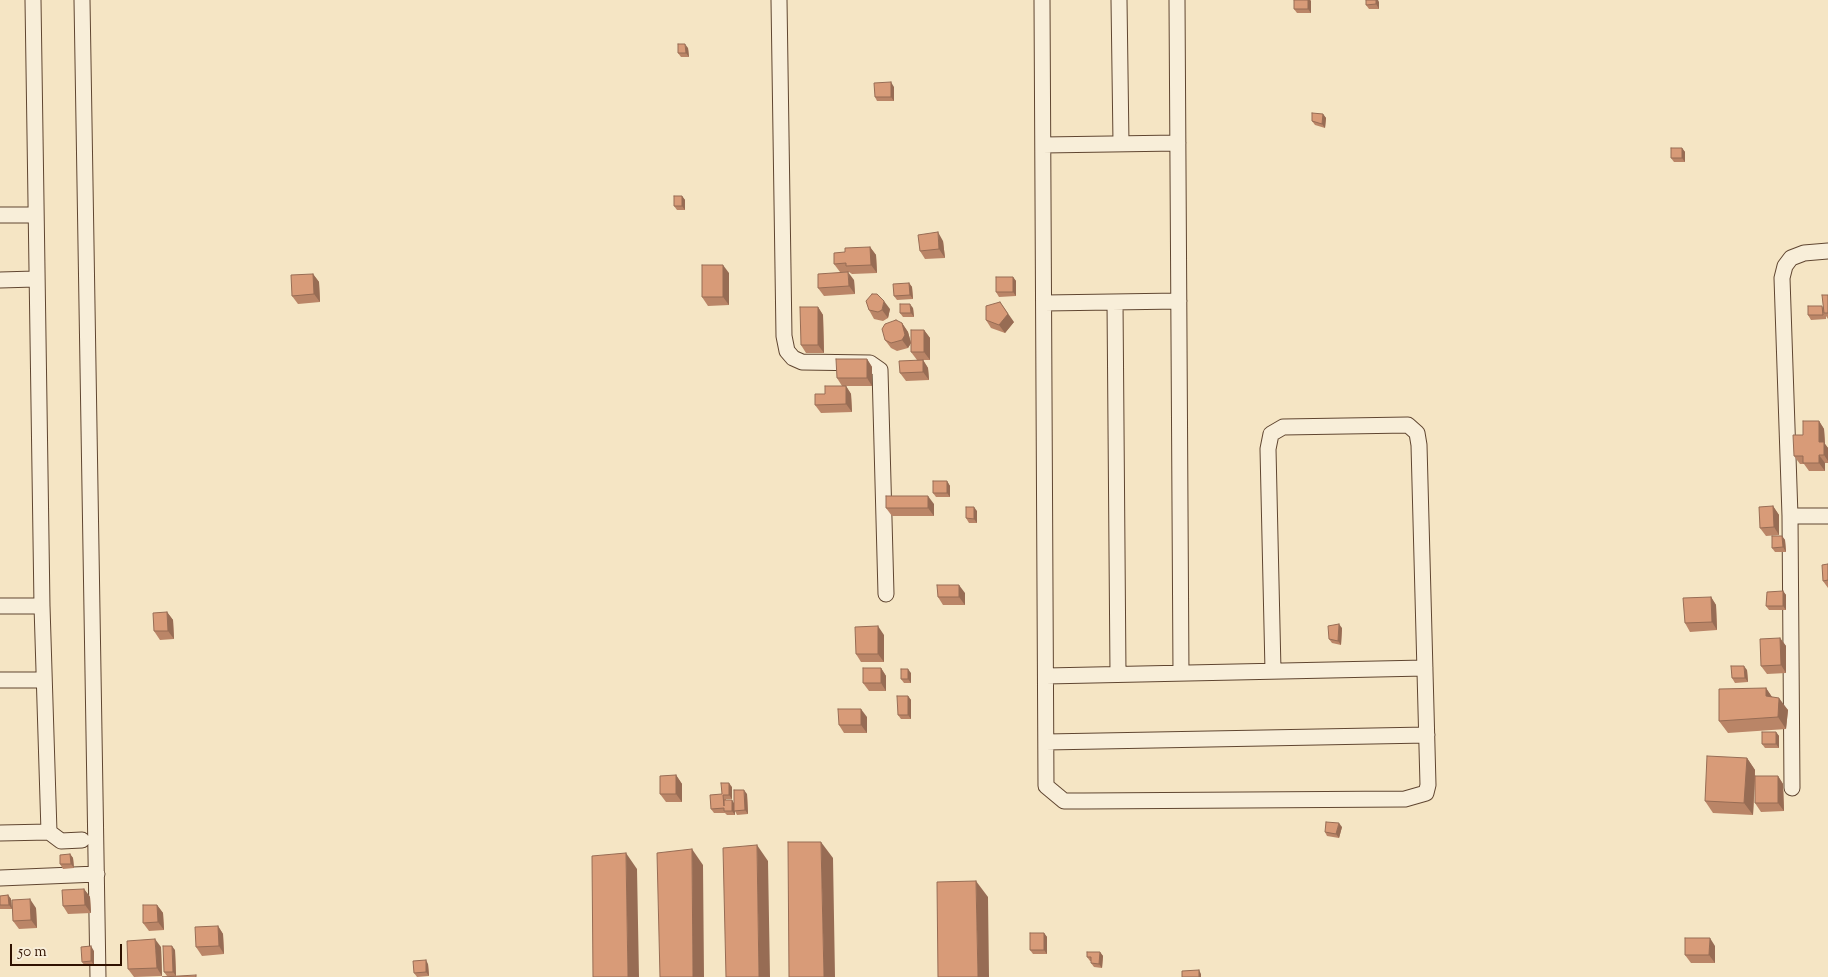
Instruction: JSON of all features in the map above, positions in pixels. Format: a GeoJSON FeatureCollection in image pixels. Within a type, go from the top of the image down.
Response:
{"type":"FeatureCollection","features":[{"type":"Feature","properties":{"kind":"street"},"geometry":{"type":"LineString","coordinates":[[33,0],[42,606],[49,832]]}},
{"type":"Feature","properties":{"kind":"street"},"geometry":{"type":"LineString","coordinates":[[82,0],[98,977]]}},
{"type":"Feature","properties":{"kind":"street"},"geometry":{"type":"LineString","coordinates":[[779,0],[784,336],[787,351],[793,358],[802,362],[870,363],[880,370],[882,378],[886,594]]}},
{"type":"Feature","properties":{"kind":"street"},"geometry":{"type":"LineString","coordinates":[[1042,0],[1046,786],[1064,801],[1404,799],[1426,793],[1427,735],[1417,433],[1408,425],[1283,427],[1273,431],[1269,438],[1273,671]]}},
{"type":"Feature","properties":{"kind":"street"},"geometry":{"type":"LineString","coordinates":[[1119,0],[1121,143]]}},
{"type":"Feature","properties":{"kind":"street"},"geometry":{"type":"LineString","coordinates":[[1177,0],[1181,673]]}},
{"type":"Feature","properties":{"kind":"street"},"geometry":{"type":"LineString","coordinates":[[1044,145],[1178,143]]}},
{"type":"Feature","properties":{"kind":"street"},"geometry":{"type":"LineString","coordinates":[[0,215],[36,215]]}},
{"type":"Feature","properties":{"kind":"street"},"geometry":{"type":"LineString","coordinates":[[1792,788],[1790,516],[1782,278],[1785,266],[1791,258],[1804,253],[1828,251]]}},
{"type":"Feature","properties":{"kind":"street"},"geometry":{"type":"LineString","coordinates":[[0,280],[36,280]]}},
{"type":"Feature","properties":{"kind":"street"},"geometry":{"type":"LineString","coordinates":[[1045,303],[1179,301]]}},
{"type":"Feature","properties":{"kind":"street"},"geometry":{"type":"LineString","coordinates":[[1115,302],[1118,674]]}},
{"type":"Feature","properties":{"kind":"street"},"geometry":{"type":"LineString","coordinates":[[1790,516],[1828,516]]}},
{"type":"Feature","properties":{"kind":"street"},"geometry":{"type":"LineString","coordinates":[[0,606],[42,606]]}},
{"type":"Feature","properties":{"kind":"street"},"geometry":{"type":"LineString","coordinates":[[1046,676],[1425,668]]}},
{"type":"Feature","properties":{"kind":"street"},"geometry":{"type":"LineString","coordinates":[[0,680],[44,680]]}},
{"type":"Feature","properties":{"kind":"street"},"geometry":{"type":"LineString","coordinates":[[1046,742],[1427,735]]}},
{"type":"Feature","properties":{"kind":"street"},"geometry":{"type":"LineString","coordinates":[[0,833],[49,832],[61,841],[82,840]]}},
{"type":"Feature","properties":{"kind":"street"},"geometry":{"type":"LineString","coordinates":[[0,878],[97,874]]}},
{"type":"Feature","properties":{"kind":"building"},"geometry":{"type":"Polygon","coordinates":[[[1294,0],[1308,0],[1308,9],[1294,9],[1294,0]]]}},
{"type":"Feature","properties":{"kind":"building"},"geometry":{"type":"Polygon","coordinates":[[[1366,0],[1376,0],[1376,4],[1366,5],[1366,0]]]}},
{"type":"Feature","properties":{"kind":"building"},"geometry":{"type":"Polygon","coordinates":[[[678,44],[685,44],[686,53],[678,53],[678,44]]]}},
{"type":"Feature","properties":{"kind":"building"},"geometry":{"type":"Polygon","coordinates":[[[891,82],[891,97],[875,97],[874,83],[891,82]]]}},
{"type":"Feature","properties":{"kind":"building"},"geometry":{"type":"Polygon","coordinates":[[[1312,113],[1323,114],[1322,124],[1312,121],[1312,113]]]}},
{"type":"Feature","properties":{"kind":"building"},"geometry":{"type":"Polygon","coordinates":[[[1671,148],[1682,148],[1682,158],[1671,158],[1671,148]]]}},
{"type":"Feature","properties":{"kind":"building"},"geometry":{"type":"Polygon","coordinates":[[[674,196],[682,196],[682,206],[674,206],[674,196]]]}},
{"type":"Feature","properties":{"kind":"building"},"geometry":{"type":"Polygon","coordinates":[[[938,232],[939,249],[920,251],[918,235],[938,232]]]}},
{"type":"Feature","properties":{"kind":"building"},"geometry":{"type":"Polygon","coordinates":[[[870,247],[871,265],[846,266],[846,263],[834,264],[834,253],[845,252],[845,248],[870,247]]]}},
{"type":"Feature","properties":{"kind":"building"},"geometry":{"type":"Polygon","coordinates":[[[702,265],[723,265],[723,297],[702,297],[702,265]]]}},
{"type":"Feature","properties":{"kind":"building"},"geometry":{"type":"Polygon","coordinates":[[[848,272],[849,286],[818,288],[818,274],[848,272]]]}},
{"type":"Feature","properties":{"kind":"building"},"geometry":{"type":"Polygon","coordinates":[[[313,274],[314,294],[292,296],[291,275],[313,274]]]}},
{"type":"Feature","properties":{"kind":"building"},"geometry":{"type":"Polygon","coordinates":[[[996,277],[1013,277],[1013,292],[996,292],[996,277]]]}},
{"type":"Feature","properties":{"kind":"building"},"geometry":{"type":"Polygon","coordinates":[[[909,283],[910,295],[894,296],[893,284],[909,283]]]}},
{"type":"Feature","properties":{"kind":"building"},"geometry":{"type":"Polygon","coordinates":[[[872,294],[877,294],[884,301],[882,310],[878,312],[869,310],[866,301],[872,294]]]}},
{"type":"Feature","properties":{"kind":"building"},"geometry":{"type":"Polygon","coordinates":[[[1822,295],[1828,295],[1828,313],[1824,313],[1822,295]]]}},
{"type":"Feature","properties":{"kind":"building"},"geometry":{"type":"Polygon","coordinates":[[[1000,302],[1008,314],[999,325],[986,320],[986,306],[1000,302]]]}},
{"type":"Feature","properties":{"kind":"building"},"geometry":{"type":"Polygon","coordinates":[[[900,304],[910,304],[911,313],[900,313],[900,304]]]}},
{"type":"Feature","properties":{"kind":"building"},"geometry":{"type":"Polygon","coordinates":[[[1808,306],[1822,306],[1823,315],[1808,315],[1808,306]]]}},
{"type":"Feature","properties":{"kind":"building"},"geometry":{"type":"Polygon","coordinates":[[[800,307],[818,307],[818,345],[801,345],[800,307]]]}},
{"type":"Feature","properties":{"kind":"building"},"geometry":{"type":"Polygon","coordinates":[[[896,320],[902,323],[905,335],[902,340],[891,343],[885,340],[882,329],[885,324],[896,320]]]}},
{"type":"Feature","properties":{"kind":"building"},"geometry":{"type":"Polygon","coordinates":[[[911,330],[924,330],[924,352],[911,352],[911,330]]]}},
{"type":"Feature","properties":{"kind":"building"},"geometry":{"type":"Polygon","coordinates":[[[836,359],[867,359],[867,378],[837,378],[836,359]]]}},
{"type":"Feature","properties":{"kind":"building"},"geometry":{"type":"Polygon","coordinates":[[[923,360],[923,372],[900,373],[899,361],[923,360]]]}},
{"type":"Feature","properties":{"kind":"building"},"geometry":{"type":"Polygon","coordinates":[[[825,386],[846,386],[846,404],[815,405],[815,394],[825,394],[825,386]]]}},
{"type":"Feature","properties":{"kind":"building"},"geometry":{"type":"Polygon","coordinates":[[[1803,421],[1819,421],[1819,442],[1824,442],[1824,455],[1819,455],[1819,463],[1803,463],[1803,456],[1794,456],[1793,435],[1803,435],[1803,421]]]}},
{"type":"Feature","properties":{"kind":"building"},"geometry":{"type":"Polygon","coordinates":[[[933,481],[947,481],[947,493],[933,493],[933,481]]]}},
{"type":"Feature","properties":{"kind":"building"},"geometry":{"type":"Polygon","coordinates":[[[886,496],[928,496],[928,508],[886,508],[886,496]]]}},
{"type":"Feature","properties":{"kind":"building"},"geometry":{"type":"Polygon","coordinates":[[[1773,506],[1774,527],[1760,528],[1759,507],[1773,506]]]}},
{"type":"Feature","properties":{"kind":"building"},"geometry":{"type":"Polygon","coordinates":[[[966,507],[974,507],[974,519],[966,518],[966,507]]]}},
{"type":"Feature","properties":{"kind":"building"},"geometry":{"type":"Polygon","coordinates":[[[1772,536],[1782,536],[1783,547],[1772,548],[1772,536]]]}},
{"type":"Feature","properties":{"kind":"building"},"geometry":{"type":"Polygon","coordinates":[[[1828,564],[1828,580],[1823,581],[1822,565],[1828,564]]]}},
{"type":"Feature","properties":{"kind":"building"},"geometry":{"type":"Polygon","coordinates":[[[937,585],[959,585],[959,597],[938,597],[937,585]]]}},
{"type":"Feature","properties":{"kind":"building"},"geometry":{"type":"Polygon","coordinates":[[[1783,591],[1783,606],[1766,606],[1767,592],[1783,591]]]}},
{"type":"Feature","properties":{"kind":"building"},"geometry":{"type":"Polygon","coordinates":[[[1711,597],[1712,622],[1685,623],[1683,598],[1711,597]]]}},
{"type":"Feature","properties":{"kind":"building"},"geometry":{"type":"Polygon","coordinates":[[[167,612],[168,631],[154,631],[153,613],[167,612]]]}},
{"type":"Feature","properties":{"kind":"building"},"geometry":{"type":"Polygon","coordinates":[[[1339,624],[1338,641],[1329,639],[1328,626],[1339,624]]]}},
{"type":"Feature","properties":{"kind":"building"},"geometry":{"type":"Polygon","coordinates":[[[878,626],[878,654],[856,654],[855,627],[878,626]]]}},
{"type":"Feature","properties":{"kind":"building"},"geometry":{"type":"Polygon","coordinates":[[[1780,638],[1781,665],[1761,666],[1760,639],[1780,638]]]}},
{"type":"Feature","properties":{"kind":"building"},"geometry":{"type":"Polygon","coordinates":[[[1731,666],[1744,666],[1745,678],[1732,678],[1731,666]]]}},
{"type":"Feature","properties":{"kind":"building"},"geometry":{"type":"Polygon","coordinates":[[[863,668],[881,668],[881,683],[863,683],[863,668]]]}},
{"type":"Feature","properties":{"kind":"building"},"geometry":{"type":"Polygon","coordinates":[[[901,669],[908,669],[908,679],[901,679],[901,669]]]}},
{"type":"Feature","properties":{"kind":"building"},"geometry":{"type":"Polygon","coordinates":[[[1766,688],[1766,696],[1779,698],[1778,717],[1719,721],[1719,689],[1766,688]]]}},
{"type":"Feature","properties":{"kind":"building"},"geometry":{"type":"Polygon","coordinates":[[[897,696],[908,696],[908,715],[898,715],[897,696]]]}},
{"type":"Feature","properties":{"kind":"building"},"geometry":{"type":"Polygon","coordinates":[[[838,709],[861,709],[861,725],[839,725],[838,709]]]}},
{"type":"Feature","properties":{"kind":"building"},"geometry":{"type":"Polygon","coordinates":[[[1762,732],[1776,732],[1776,744],[1762,744],[1762,732]]]}},
{"type":"Feature","properties":{"kind":"building"},"geometry":{"type":"Polygon","coordinates":[[[1707,756],[1747,758],[1744,803],[1705,801],[1707,756]]]}},
{"type":"Feature","properties":{"kind":"building"},"geometry":{"type":"Polygon","coordinates":[[[676,775],[676,794],[660,794],[660,776],[676,775]]]}},
{"type":"Feature","properties":{"kind":"building"},"geometry":{"type":"Polygon","coordinates":[[[1755,776],[1778,776],[1778,803],[1755,803],[1755,776]]]}},
{"type":"Feature","properties":{"kind":"building"},"geometry":{"type":"Polygon","coordinates":[[[721,783],[729,783],[729,795],[723,795],[724,806],[724,800],[732,800],[732,811],[724,811],[724,808],[711,809],[710,795],[722,794],[721,783]]]}},
{"type":"Feature","properties":{"kind":"building"},"geometry":{"type":"Polygon","coordinates":[[[734,790],[744,790],[745,810],[734,811],[734,790]]]}},
{"type":"Feature","properties":{"kind":"building"},"geometry":{"type":"Polygon","coordinates":[[[1326,822],[1339,823],[1336,834],[1325,832],[1326,822]]]}},
{"type":"Feature","properties":{"kind":"building"},"geometry":{"type":"Polygon","coordinates":[[[788,842],[821,842],[824,977],[789,977],[788,842]]]}},
{"type":"Feature","properties":{"kind":"building"},"geometry":{"type":"Polygon","coordinates":[[[757,845],[759,977],[726,977],[723,848],[757,845]]]}},
{"type":"Feature","properties":{"kind":"building"},"geometry":{"type":"Polygon","coordinates":[[[692,849],[693,977],[660,977],[657,853],[692,849]]]}},
{"type":"Feature","properties":{"kind":"building"},"geometry":{"type":"Polygon","coordinates":[[[626,853],[628,977],[593,977],[592,856],[626,853]]]}},
{"type":"Feature","properties":{"kind":"building"},"geometry":{"type":"Polygon","coordinates":[[[70,854],[71,864],[60,864],[60,855],[70,854]]]}},
{"type":"Feature","properties":{"kind":"building"},"geometry":{"type":"Polygon","coordinates":[[[976,881],[978,977],[938,977],[937,882],[976,881]]]}},
{"type":"Feature","properties":{"kind":"building"},"geometry":{"type":"Polygon","coordinates":[[[84,889],[85,905],[63,906],[62,890],[84,889]]]}},
{"type":"Feature","properties":{"kind":"building"},"geometry":{"type":"Polygon","coordinates":[[[8,895],[9,905],[0,905],[0,896],[8,895]]]}},
{"type":"Feature","properties":{"kind":"building"},"geometry":{"type":"Polygon","coordinates":[[[30,899],[31,920],[13,921],[12,900],[30,899]]]}},
{"type":"Feature","properties":{"kind":"building"},"geometry":{"type":"Polygon","coordinates":[[[143,905],[157,905],[158,922],[143,923],[143,905]]]}},
{"type":"Feature","properties":{"kind":"building"},"geometry":{"type":"Polygon","coordinates":[[[218,926],[219,946],[196,947],[195,927],[218,926]]]}},
{"type":"Feature","properties":{"kind":"building"},"geometry":{"type":"Polygon","coordinates":[[[1030,933],[1044,933],[1044,950],[1030,950],[1030,933]]]}},
{"type":"Feature","properties":{"kind":"building"},"geometry":{"type":"Polygon","coordinates":[[[1685,938],[1710,938],[1709,955],[1685,955],[1685,938]]]}},
{"type":"Feature","properties":{"kind":"building"},"geometry":{"type":"Polygon","coordinates":[[[155,939],[157,968],[128,969],[127,941],[155,939]]]}},
{"type":"Feature","properties":{"kind":"building"},"geometry":{"type":"Polygon","coordinates":[[[91,946],[91,961],[82,962],[81,947],[91,946]]]}},
{"type":"Feature","properties":{"kind":"building"},"geometry":{"type":"Polygon","coordinates":[[[163,946],[172,946],[173,972],[164,972],[163,946]]]}},
{"type":"Feature","properties":{"kind":"building"},"geometry":{"type":"Polygon","coordinates":[[[1087,952],[1100,952],[1099,964],[1091,963],[1091,957],[1087,957],[1087,952]]]}},
{"type":"Feature","properties":{"kind":"building"},"geometry":{"type":"Polygon","coordinates":[[[426,960],[426,972],[414,973],[413,961],[426,960]]]}},
{"type":"Feature","properties":{"kind":"building"},"geometry":{"type":"Polygon","coordinates":[[[1199,970],[1199,977],[1182,977],[1182,971],[1199,970]]]}},
{"type":"Feature","properties":{"kind":"building"},"geometry":{"type":"Polygon","coordinates":[[[196,975],[196,977],[162,977],[196,975]]]}}]}
